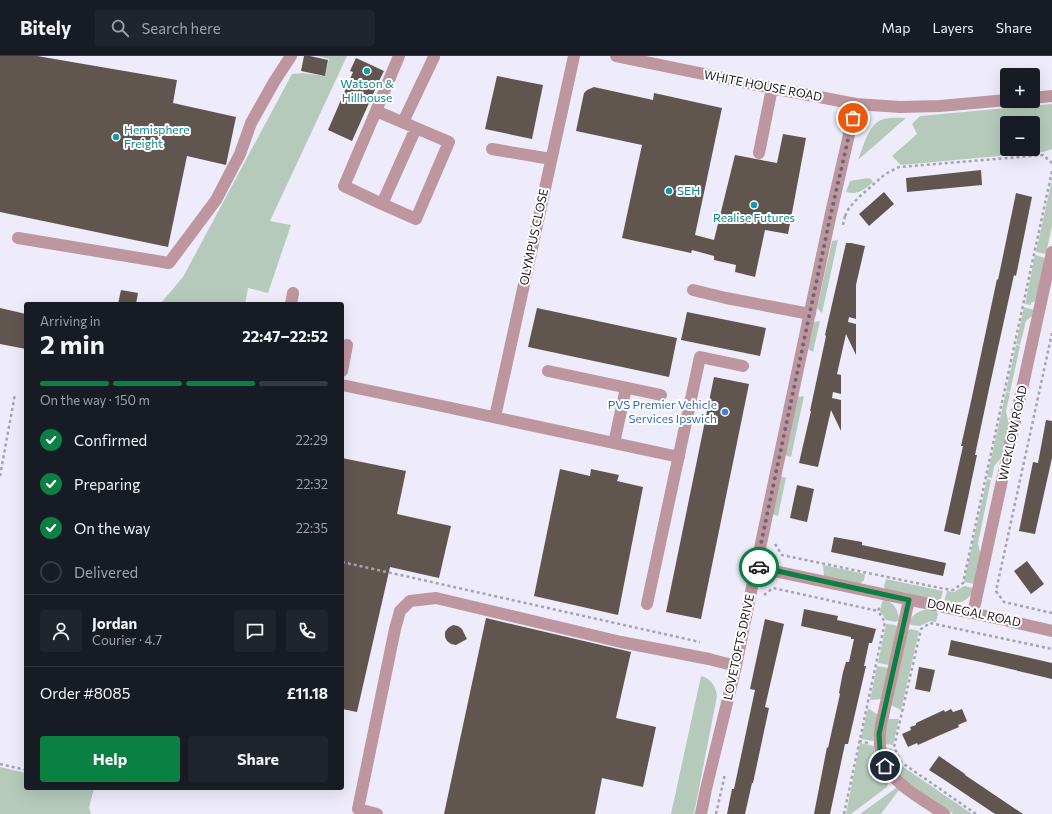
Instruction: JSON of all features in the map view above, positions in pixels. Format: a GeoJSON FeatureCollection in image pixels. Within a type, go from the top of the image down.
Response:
{"type":"FeatureCollection","features":[{"type":"Feature","properties":{"kind":"street"},"geometry":{"type":"LineString","coordinates":[[18,238],[170,263],[216,200],[240,154],[251,123],[274,82],[291,56]]}},
{"type":"Feature","properties":{"kind":"street"},"geometry":{"type":"LineString","coordinates":[[376,111],[448,142],[416,219],[344,186],[399,56]]}},
{"type":"Feature","properties":{"kind":"street","name":"OLYMPUS CLOSE"},"geometry":{"type":"LineString","coordinates":[[495,417],[574,56]]}},
{"type":"Feature","properties":{"kind":"street"},"geometry":{"type":"LineString","coordinates":[[403,122],[434,57]]}},
{"type":"Feature","properties":{"kind":"street","name":"WHITE HOUSE ROAD"},"geometry":{"type":"LineString","coordinates":[[624,57],[856,104],[900,107],[940,106],[1000,101]]}},
{"type":"Feature","properties":{"kind":"street"},"geometry":{"type":"LineString","coordinates":[[759,153],[772,88]]}},
{"type":"Feature","properties":{"kind":"street"},"geometry":{"type":"LineString","coordinates":[[1040,97],[1052,96]]}},
{"type":"Feature","properties":{"kind":"street","name":"LOVETOFTS DRIVE"},"geometry":{"type":"LineString","coordinates":[[701,814],[736,666],[831,213],[856,104]]}},
{"type":"Feature","properties":{"kind":"street"},"geometry":{"type":"LineString","coordinates":[[382,204],[416,128]]}},
{"type":"Feature","properties":{"kind":"street"},"geometry":{"type":"LineString","coordinates":[[492,149],[551,159]]}},
{"type":"Feature","properties":{"kind":"street","name":"WICKLOW ROAD"},"geometry":{"type":"LineString","coordinates":[[974,613],[1049,284],[1052,252]]}},
{"type":"Feature","properties":{"kind":"street"},"geometry":{"type":"LineString","coordinates":[[693,290],[726,298],[810,314]]}},
{"type":"Feature","properties":{"kind":"street"},"geometry":{"type":"LineString","coordinates":[[344,360],[347,345]]}},
{"type":"Feature","properties":{"kind":"street"},"geometry":{"type":"LineString","coordinates":[[647,604],[700,357],[743,366]]}},
{"type":"Feature","properties":{"kind":"street"},"geometry":{"type":"LineString","coordinates":[[548,371],[661,395]]}},
{"type":"Feature","properties":{"kind":"street"},"geometry":{"type":"LineString","coordinates":[[344,385],[679,456]]}},
{"type":"Feature","properties":{"kind":"street"},"geometry":{"type":"LineString","coordinates":[[614,443],[626,388]]}},
{"type":"Feature","properties":{"kind":"street","name":"DONEGAL ROAD"},"geometry":{"type":"LineString","coordinates":[[756,567],[1052,631]]}},
{"type":"Feature","properties":{"kind":"street"},"geometry":{"type":"LineString","coordinates":[[377,814],[358,810],[394,629],[400,611],[410,601],[436,598],[621,642],[709,659],[736,666]]}},
{"type":"Feature","properties":{"kind":"street"},"geometry":{"type":"LineString","coordinates":[[909,600],[881,725],[879,740],[880,750],[885,766],[901,785],[944,814]]}},
{"type":"Feature","properties":{"kind":"path"},"geometry":{"type":"LineString","coordinates":[[842,232],[849,208],[884,175],[899,167],[1044,154],[1052,163]]}},
{"type":"Feature","properties":{"kind":"path"},"geometry":{"type":"LineString","coordinates":[[774,542],[782,555],[953,590],[963,583],[1052,171]]}},
{"type":"Feature","properties":{"kind":"path"},"geometry":{"type":"LineString","coordinates":[[831,213],[846,216]]}},
{"type":"Feature","properties":{"kind":"path"},"geometry":{"type":"LineString","coordinates":[[1052,333],[996,591],[1004,602],[1052,613]]}},
{"type":"Feature","properties":{"kind":"path"},"geometry":{"type":"LineString","coordinates":[[0,476],[16,394]]}},
{"type":"Feature","properties":{"kind":"path"},"geometry":{"type":"LineString","coordinates":[[344,562],[707,644]]}},
{"type":"Feature","properties":{"kind":"path"},"geometry":{"type":"LineString","coordinates":[[763,596],[773,588],[878,611],[885,622],[844,814]]}},
{"type":"Feature","properties":{"kind":"path"},"geometry":{"type":"LineString","coordinates":[[976,814],[901,762],[894,748],[921,629],[930,623],[1052,649]]}},
{"type":"Feature","properties":{"kind":"path"},"geometry":{"type":"LineString","coordinates":[[0,764],[24,770]]}},
{"type":"Feature","properties":{"kind":"path"},"geometry":{"type":"LineString","coordinates":[[716,814],[726,769]]}},
{"type":"Feature","properties":{"kind":"green space"},"geometry":{"type":"Polygon","coordinates":[[[318,56],[347,56],[270,221],[291,225],[268,293],[248,288],[245,302],[162,302],[183,277],[292,74],[303,73],[325,76],[329,59],[318,56]]]}},
{"type":"Feature","properties":{"kind":"green space"},"geometry":{"type":"Polygon","coordinates":[[[1052,104],[1052,149],[1040,152],[1040,116],[1000,116],[1000,156],[901,165],[892,156],[917,134],[912,124],[920,116],[1008,108],[1040,108],[1040,105],[1052,104]]]}},
{"type":"Feature","properties":{"kind":"green space"},"geometry":{"type":"Polygon","coordinates":[[[887,118],[906,118],[858,160],[866,137],[876,123],[887,118]]]}},
{"type":"Feature","properties":{"kind":"green space"},"geometry":{"type":"Polygon","coordinates":[[[868,178],[873,182],[864,189],[854,193],[846,192],[850,181],[868,178]]]}},
{"type":"Feature","properties":{"kind":"green space"},"geometry":{"type":"Polygon","coordinates":[[[1052,179],[1052,226],[1046,254],[1036,252],[1052,179]]]}},
{"type":"Feature","properties":{"kind":"green space"},"geometry":{"type":"Polygon","coordinates":[[[838,240],[822,313],[817,308],[832,241],[838,240]]]}},
{"type":"Feature","properties":{"kind":"green space"},"geometry":{"type":"Polygon","coordinates":[[[1035,255],[1045,258],[1036,301],[1031,303],[1031,305],[1025,304],[1035,255]]]}},
{"type":"Feature","properties":{"kind":"green space"},"geometry":{"type":"Polygon","coordinates":[[[1024,307],[1034,310],[1033,315],[1026,321],[1020,345],[1016,344],[1024,307]]]}},
{"type":"Feature","properties":{"kind":"green space"},"geometry":{"type":"Polygon","coordinates":[[[820,321],[813,352],[808,349],[814,322],[820,321]]]}},
{"type":"Feature","properties":{"kind":"green space"},"geometry":{"type":"Polygon","coordinates":[[[1016,345],[1020,346],[1010,392],[1006,391],[1016,345]]]}},
{"type":"Feature","properties":{"kind":"green space"},"geometry":{"type":"Polygon","coordinates":[[[1006,392],[1010,393],[1006,411],[1009,426],[1003,456],[994,466],[992,478],[987,477],[1006,392]]]}},
{"type":"Feature","properties":{"kind":"green space"},"geometry":{"type":"Polygon","coordinates":[[[804,396],[791,457],[785,455],[798,397],[804,396]]]}},
{"type":"Feature","properties":{"kind":"green space"},"geometry":{"type":"Polygon","coordinates":[[[780,476],[786,478],[778,516],[772,514],[780,476]]]}},
{"type":"Feature","properties":{"kind":"green space"},"geometry":{"type":"Polygon","coordinates":[[[987,479],[991,480],[978,543],[981,557],[975,584],[964,582],[987,479]]]}},
{"type":"Feature","properties":{"kind":"green space"},"geometry":{"type":"Polygon","coordinates":[[[823,565],[865,574],[864,580],[860,584],[824,576],[823,565]]]}},
{"type":"Feature","properties":{"kind":"green space"},"geometry":{"type":"Polygon","coordinates":[[[886,579],[943,591],[940,602],[885,590],[884,586],[886,579]]]}},
{"type":"Feature","properties":{"kind":"green space"},"geometry":{"type":"Polygon","coordinates":[[[964,586],[974,588],[969,597],[958,603],[944,602],[947,591],[954,592],[964,586]]]}},
{"type":"Feature","properties":{"kind":"green space"},"geometry":{"type":"Polygon","coordinates":[[[885,599],[897,610],[899,620],[896,622],[886,620],[880,611],[882,602],[885,599]]]}},
{"type":"Feature","properties":{"kind":"green space"},"geometry":{"type":"Polygon","coordinates":[[[923,610],[935,610],[938,614],[936,622],[930,621],[920,626],[911,625],[909,622],[915,614],[923,610]]]}},
{"type":"Feature","properties":{"kind":"green space"},"geometry":{"type":"Polygon","coordinates":[[[886,624],[895,625],[898,628],[889,665],[878,663],[886,624]]]}},
{"type":"Feature","properties":{"kind":"green space"},"geometry":{"type":"Polygon","coordinates":[[[911,629],[919,631],[901,710],[891,705],[907,631],[911,629]]]}},
{"type":"Feature","properties":{"kind":"green space"},"geometry":{"type":"Polygon","coordinates":[[[877,666],[888,668],[882,699],[870,700],[877,666]]]}},
{"type":"Feature","properties":{"kind":"green space"},"geometry":{"type":"Polygon","coordinates":[[[701,676],[712,683],[717,696],[694,814],[671,814],[701,676]]]}},
{"type":"Feature","properties":{"kind":"green space"},"geometry":{"type":"Polygon","coordinates":[[[868,708],[878,715],[873,741],[861,739],[868,708]]]}},
{"type":"Feature","properties":{"kind":"green space"},"geometry":{"type":"Polygon","coordinates":[[[887,719],[899,719],[893,745],[884,744],[887,719]]]}},
{"type":"Feature","properties":{"kind":"green space"},"geometry":{"type":"Polygon","coordinates":[[[860,743],[874,746],[879,764],[889,781],[887,787],[851,814],[846,814],[860,743]]]}},
{"type":"Feature","properties":{"kind":"green space"},"geometry":{"type":"Polygon","coordinates":[[[885,748],[892,749],[899,764],[972,814],[953,814],[905,781],[892,767],[885,748]]]}},
{"type":"Feature","properties":{"kind":"green space"},"geometry":{"type":"Polygon","coordinates":[[[0,767],[24,773],[24,790],[94,790],[89,808],[91,814],[0,814],[0,767]]]}},
{"type":"Feature","properties":{"kind":"green space"},"geometry":{"type":"Polygon","coordinates":[[[896,788],[899,790],[881,814],[860,814],[896,788]]]}},
{"type":"Feature","properties":{"kind":"building","name":"Hemisphere Freight"},"geometry":{"type":"Polygon","coordinates":[[[0,56],[37,56],[177,80],[173,103],[236,117],[226,165],[187,156],[168,247],[0,212],[0,56]]]}},
{"type":"Feature","properties":{"kind":"building"},"geometry":{"type":"Polygon","coordinates":[[[304,56],[328,60],[325,76],[301,71],[304,56]]]}},
{"type":"Feature","properties":{"kind":"building"},"geometry":{"type":"Polygon","coordinates":[[[356,58],[384,71],[352,141],[328,130],[353,72],[350,71],[356,58]]]}},
{"type":"Feature","properties":{"kind":"building"},"geometry":{"type":"Polygon","coordinates":[[[497,76],[543,85],[532,139],[485,129],[497,76]]]}},
{"type":"Feature","properties":{"kind":"building","name":"SEH"},"geometry":{"type":"Polygon","coordinates":[[[594,87],[653,100],[654,93],[722,108],[695,235],[714,240],[735,155],[777,163],[783,134],[806,138],[788,234],[765,230],[755,277],[735,272],[736,265],[714,260],[714,256],[692,250],[691,253],[622,238],[642,145],[576,131],[584,93],[594,87]]]}},
{"type":"Feature","properties":{"kind":"building"},"geometry":{"type":"Polygon","coordinates":[[[981,170],[982,185],[907,192],[906,178],[981,170]]]}},
{"type":"Feature","properties":{"kind":"building"},"geometry":{"type":"Polygon","coordinates":[[[884,192],[894,204],[869,226],[859,214],[884,192]]]}},
{"type":"Feature","properties":{"kind":"building"},"geometry":{"type":"Polygon","coordinates":[[[1016,193],[1032,197],[1016,276],[1014,275],[989,389],[960,535],[944,531],[1016,193]]]}},
{"type":"Feature","properties":{"kind":"building"},"geometry":{"type":"Polygon","coordinates":[[[846,243],[865,246],[856,285],[856,319],[849,317],[848,322],[856,324],[856,355],[846,334],[837,374],[841,375],[841,394],[833,392],[832,398],[841,400],[841,431],[831,410],[818,467],[799,463],[811,411],[825,335],[846,243]]]}},
{"type":"Feature","properties":{"kind":"building"},"geometry":{"type":"Polygon","coordinates":[[[121,290],[138,293],[136,302],[118,302],[121,290]]]}},
{"type":"Feature","properties":{"kind":"building"},"geometry":{"type":"Polygon","coordinates":[[[0,308],[24,314],[24,349],[0,344],[0,308]]]}},
{"type":"Feature","properties":{"kind":"building"},"geometry":{"type":"Polygon","coordinates":[[[537,308],[677,338],[669,377],[528,347],[537,308]]]}},
{"type":"Feature","properties":{"kind":"building"},"geometry":{"type":"Polygon","coordinates":[[[687,312],[766,328],[760,356],[681,340],[687,312]]]}},
{"type":"Feature","properties":{"kind":"building"},"geometry":{"type":"Polygon","coordinates":[[[714,377],[749,384],[701,619],[666,612],[714,377]]]}},
{"type":"Feature","properties":{"kind":"building"},"geometry":{"type":"Polygon","coordinates":[[[1046,420],[1052,421],[1052,458],[1035,534],[1019,531],[1033,462],[1038,463],[1046,420]]]}},
{"type":"Feature","properties":{"kind":"building"},"geometry":{"type":"Polygon","coordinates":[[[344,458],[406,471],[397,514],[451,526],[439,578],[390,567],[357,712],[344,709],[344,458]]]}},
{"type":"Feature","properties":{"kind":"building"},"geometry":{"type":"Polygon","coordinates":[[[560,469],[590,476],[591,469],[619,475],[617,481],[643,487],[618,615],[534,596],[560,469]]]}},
{"type":"Feature","properties":{"kind":"building"},"geometry":{"type":"Polygon","coordinates":[[[797,485],[814,489],[807,522],[790,518],[797,485]]]}},
{"type":"Feature","properties":{"kind":"building"},"geometry":{"type":"Polygon","coordinates":[[[834,537],[862,542],[862,545],[946,563],[943,576],[831,552],[834,537]]]}},
{"type":"Feature","properties":{"kind":"building"},"geometry":{"type":"Polygon","coordinates":[[[1027,561],[1044,584],[1031,594],[1014,571],[1027,561]]]}},
{"type":"Feature","properties":{"kind":"building"},"geometry":{"type":"Polygon","coordinates":[[[804,609],[838,616],[837,620],[876,629],[872,643],[869,643],[864,666],[866,666],[848,744],[845,744],[830,814],[814,814],[827,747],[828,748],[840,694],[843,672],[846,662],[849,662],[854,639],[851,639],[851,637],[801,626],[804,609]]]}},
{"type":"Feature","properties":{"kind":"building"},"geometry":{"type":"Polygon","coordinates":[[[486,618],[631,652],[616,718],[656,727],[643,787],[602,778],[595,814],[444,814],[486,618]]]}},
{"type":"Feature","properties":{"kind":"building"},"geometry":{"type":"Polygon","coordinates":[[[765,619],[784,624],[765,707],[769,708],[745,814],[727,814],[732,789],[734,789],[755,690],[750,689],[765,619]]]}},
{"type":"Feature","properties":{"kind":"building"},"geometry":{"type":"Polygon","coordinates":[[[453,625],[462,629],[467,639],[456,645],[451,644],[445,637],[445,632],[453,625]]]}},
{"type":"Feature","properties":{"kind":"building"},"geometry":{"type":"Polygon","coordinates":[[[951,640],[1052,663],[1052,679],[948,655],[951,640]]]}},
{"type":"Feature","properties":{"kind":"building"},"geometry":{"type":"Polygon","coordinates":[[[919,667],[935,670],[930,692],[915,689],[919,667]]]}},
{"type":"Feature","properties":{"kind":"building"},"geometry":{"type":"Polygon","coordinates":[[[951,709],[953,712],[962,709],[967,721],[958,725],[959,727],[918,745],[917,743],[908,747],[902,734],[911,730],[910,727],[916,725],[916,723],[944,710],[945,712],[951,709]]]}},
{"type":"Feature","properties":{"kind":"building"},"geometry":{"type":"Polygon","coordinates":[[[939,756],[1023,814],[995,814],[929,770],[939,756]]]}},
{"type":"Feature","properties":{"kind":"way so far"},"geometry":{"type":"LineString","coordinates":[[759,567],[756,567],[831,213],[853,118]]}},
{"type":"Feature","properties":{"kind":"place","name":"Watson & Hillhouse"},"geometry":{"type":"Point","coordinates":[367,71]}},
{"type":"Feature","properties":{"kind":"place","name":"Hemisphere Freight"},"geometry":{"type":"Point","coordinates":[116,137]}},
{"type":"Feature","properties":{"kind":"place","name":"SEH"},"geometry":{"type":"Point","coordinates":[669,191]}},
{"type":"Feature","properties":{"kind":"place","name":"Realise Futures"},"geometry":{"type":"Point","coordinates":[754,205]}},
{"type":"Feature","properties":{"kind":"place","name":"PVS Premier Vehicle Services Ipswich"},"geometry":{"type":"Point","coordinates":[725,412]}},
{"type":"Feature","properties":{"kind":"route"},"geometry":{"type":"LineString","coordinates":[[759,567],[909,600],[879,734],[880,750],[885,766]]}}]}
